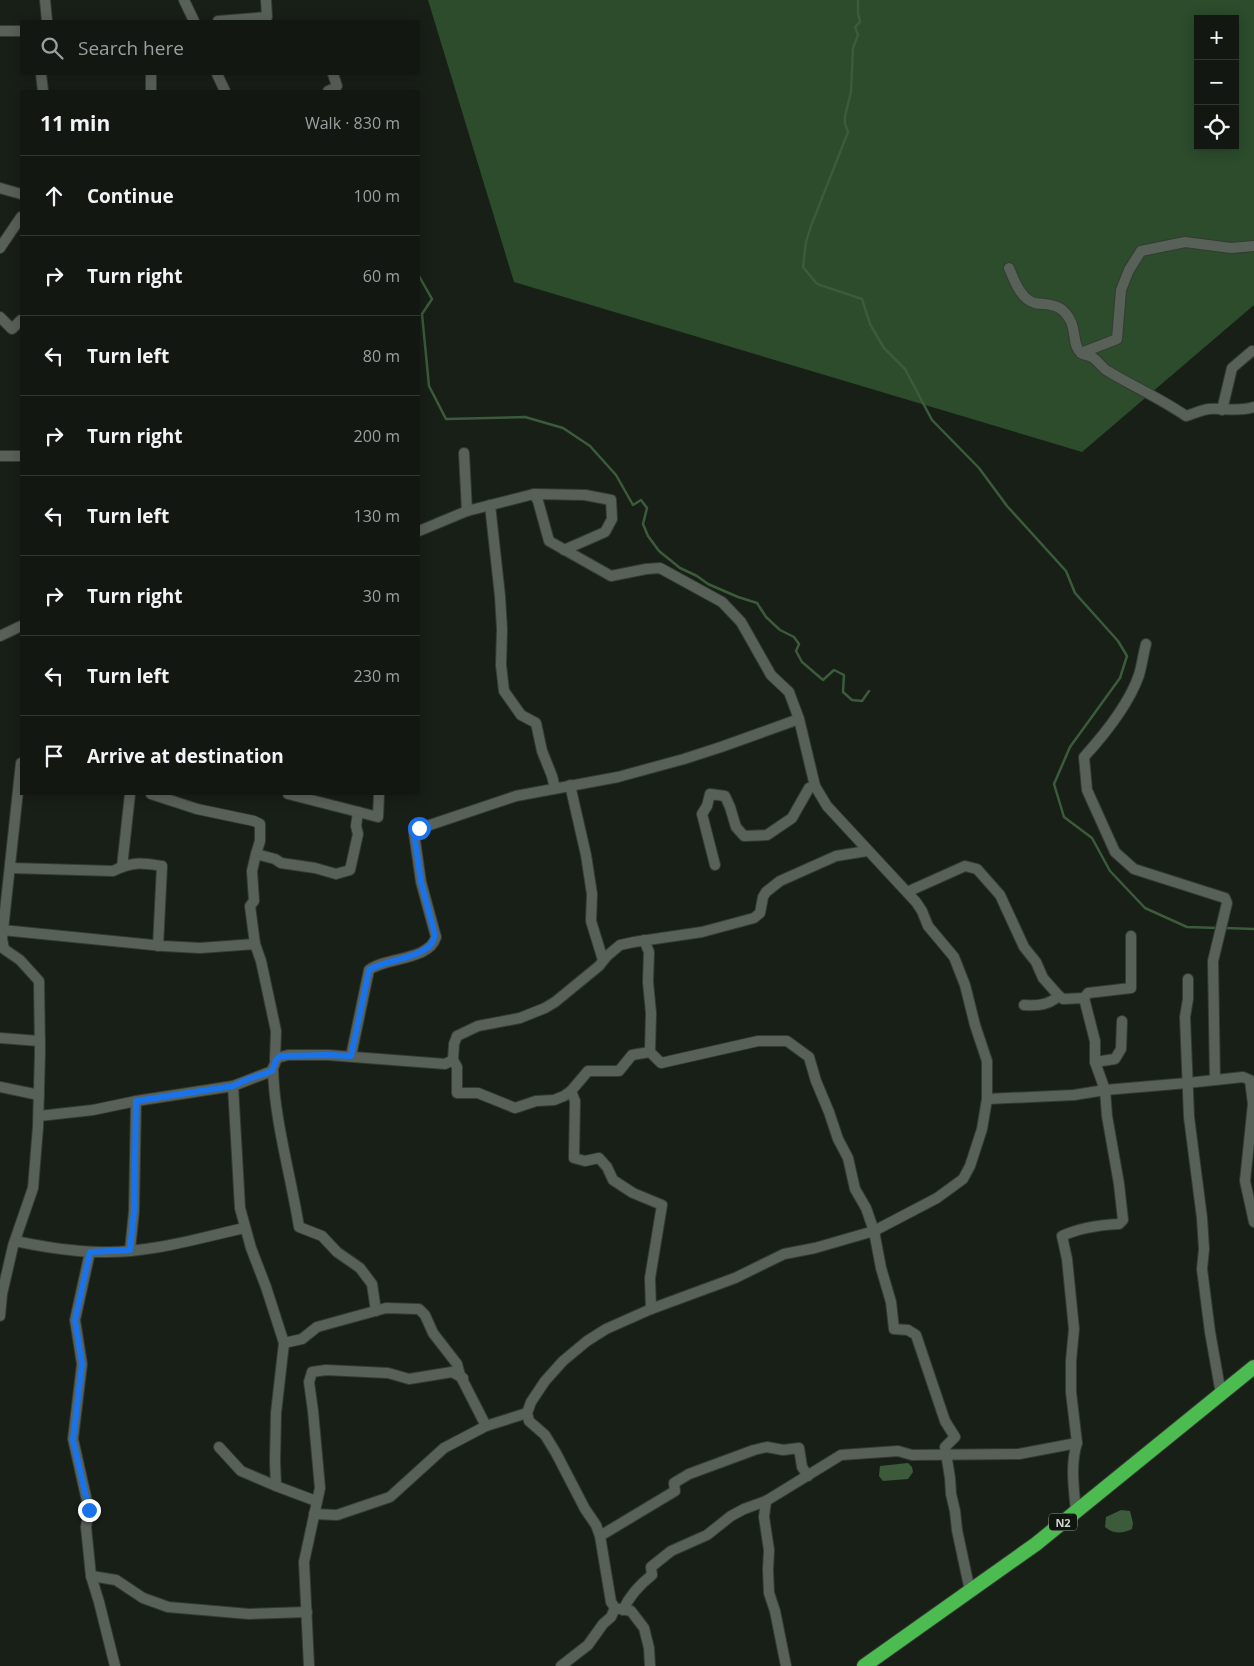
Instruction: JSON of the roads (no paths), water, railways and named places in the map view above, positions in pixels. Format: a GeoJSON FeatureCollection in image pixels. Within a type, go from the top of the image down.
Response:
{"type":"FeatureCollection","features":[{"type":"Feature","properties":{"kind":"highway","name":"N2"},"geometry":{"type":"LineString","coordinates":[[864,1666],[1036,1544],[1254,1367]]}},
{"type":"Feature","properties":{"kind":"street"},"geometry":{"type":"LineString","coordinates":[[45,0],[47,20]]}},
{"type":"Feature","properties":{"kind":"street"},"geometry":{"type":"LineString","coordinates":[[184,0],[194,20]]}},
{"type":"Feature","properties":{"kind":"street"},"geometry":{"type":"LineString","coordinates":[[230,20],[267,17],[266,0]]}},
{"type":"Feature","properties":{"kind":"street"},"geometry":{"type":"LineString","coordinates":[[0,31],[20,31]]}},
{"type":"Feature","properties":{"kind":"street"},"geometry":{"type":"LineString","coordinates":[[41,75],[43,90]]}},
{"type":"Feature","properties":{"kind":"street"},"geometry":{"type":"LineString","coordinates":[[151,75],[151,90]]}},
{"type":"Feature","properties":{"kind":"street"},"geometry":{"type":"LineString","coordinates":[[217,75],[225,90]]}},
{"type":"Feature","properties":{"kind":"street"},"geometry":{"type":"LineString","coordinates":[[330,90],[337,86],[333,75]]}},
{"type":"Feature","properties":{"kind":"street"},"geometry":{"type":"LineString","coordinates":[[0,188],[20,194]]}},
{"type":"Feature","properties":{"kind":"street"},"geometry":{"type":"LineString","coordinates":[[0,248],[20,218]]}},
{"type":"Feature","properties":{"kind":"street"},"geometry":{"type":"LineString","coordinates":[[1081,353],[1117,339],[1121,290],[1129,270],[1140,251],[1185,242],[1231,248],[1254,246]]}},
{"type":"Feature","properties":{"kind":"street"},"geometry":{"type":"LineString","coordinates":[[1009,268],[1020,291],[1028,300],[1036,303],[1049,303],[1067,315],[1072,323],[1076,346],[1081,353],[1092,357],[1104,369],[1169,404],[1186,416],[1208,409],[1247,409],[1254,407]]}},
{"type":"Feature","properties":{"kind":"street"},"geometry":{"type":"LineString","coordinates":[[0,317],[12,328],[20,321]]}},
{"type":"Feature","properties":{"kind":"street"},"geometry":{"type":"LineString","coordinates":[[1222,410],[1232,368],[1252,351]]}},
{"type":"Feature","properties":{"kind":"street"},"geometry":{"type":"LineString","coordinates":[[464,453],[467,511]]}},
{"type":"Feature","properties":{"kind":"street"},"geometry":{"type":"LineString","coordinates":[[0,456],[20,456]]}},
{"type":"Feature","properties":{"kind":"street"},"geometry":{"type":"LineString","coordinates":[[420,531],[467,511],[534,494],[585,494],[611,500],[612,519],[605,532],[564,550]]}},
{"type":"Feature","properties":{"kind":"street"},"geometry":{"type":"LineString","coordinates":[[534,494],[538,501],[549,540],[564,550],[611,576],[660,568],[722,602],[741,622],[771,675],[789,692],[799,719],[815,786],[827,806],[907,892],[922,911],[928,926],[954,957],[965,985],[987,1061],[988,1099],[982,1129],[970,1166],[963,1179],[937,1198],[874,1230],[815,1248],[784,1254],[735,1278],[651,1309],[606,1329],[587,1341],[563,1361],[544,1381],[531,1402],[527,1413],[529,1421],[544,1435],[556,1453],[584,1509],[596,1525],[600,1536],[610,1602],[619,1609],[631,1611],[644,1628],[649,1648],[650,1666]]}},
{"type":"Feature","properties":{"kind":"street"},"geometry":{"type":"LineString","coordinates":[[490,505],[500,596],[501,665],[504,691],[521,715],[536,722],[542,751],[555,788]]}},
{"type":"Feature","properties":{"kind":"street"},"geometry":{"type":"LineString","coordinates":[[0,636],[20,626]]}},
{"type":"Feature","properties":{"kind":"street"},"geometry":{"type":"LineString","coordinates":[[1146,644],[1138,676],[1129,696],[1107,732],[1084,757],[1087,790],[1115,852],[1134,869],[1225,898],[1226,903],[1213,961],[1215,1080]]}},
{"type":"Feature","properties":{"kind":"street"},"geometry":{"type":"LineString","coordinates":[[351,1056],[369,970],[386,963],[410,957],[426,949],[436,937],[421,882],[415,830],[516,796],[618,777],[684,758],[799,719]]}},
{"type":"Feature","properties":{"kind":"street"},"geometry":{"type":"LineString","coordinates":[[0,1316],[2,1294],[15,1241],[34,1188],[39,1116],[39,981],[20,960],[4,949],[2,925],[4,893],[11,868],[20,774]]}},
{"type":"Feature","properties":{"kind":"street"},"geometry":{"type":"LineString","coordinates":[[570,785],[586,855],[592,894],[591,921],[603,960]]}},
{"type":"Feature","properties":{"kind":"street"},"geometry":{"type":"LineString","coordinates":[[715,864],[702,814],[707,806],[710,794],[725,796],[736,827],[744,836],[757,836],[767,835],[792,818],[809,788],[815,786]]}},
{"type":"Feature","properties":{"kind":"street"},"geometry":{"type":"LineString","coordinates":[[122,867],[130,795]]}},
{"type":"Feature","properties":{"kind":"street"},"geometry":{"type":"LineString","coordinates":[[154,795],[197,809],[254,821],[260,824],[260,841],[252,871],[254,901],[250,906],[255,944],[261,960],[276,1031],[273,1083],[300,1226],[322,1236],[337,1252],[360,1268],[372,1284],[376,1311]]}},
{"type":"Feature","properties":{"kind":"street"},"geometry":{"type":"LineString","coordinates":[[292,795],[378,817],[378,795]]}},
{"type":"Feature","properties":{"kind":"street"},"geometry":{"type":"LineString","coordinates":[[331,805],[334,795]]}},
{"type":"Feature","properties":{"kind":"street"},"geometry":{"type":"LineString","coordinates":[[256,854],[281,863],[315,868],[336,874],[344,873],[350,870],[355,852],[358,834],[356,826],[358,812]]}},
{"type":"Feature","properties":{"kind":"street"},"geometry":{"type":"LineString","coordinates":[[650,1052],[632,1055],[619,1071],[588,1071],[571,1091],[554,1100],[536,1101],[515,1108],[478,1093],[457,1093],[457,1066],[454,1060],[455,1039],[457,1036],[478,1026],[520,1018],[555,1002],[599,966],[620,945],[702,932],[754,918],[760,913],[762,897],[780,881],[836,856],[867,850]]}},
{"type":"Feature","properties":{"kind":"street"},"geometry":{"type":"LineString","coordinates":[[11,868],[113,871],[137,863],[162,866],[158,946]]}},
{"type":"Feature","properties":{"kind":"street"},"geometry":{"type":"LineString","coordinates":[[907,892],[965,866],[977,869],[1000,895],[1024,947],[1036,962],[1044,978],[1063,999],[1084,998],[1088,993],[1130,988],[1130,936]]}},
{"type":"Feature","properties":{"kind":"street"},"geometry":{"type":"LineString","coordinates":[[2,925],[158,946],[200,948],[255,944]]}},
{"type":"Feature","properties":{"kind":"street"},"geometry":{"type":"LineString","coordinates":[[644,940],[649,952],[650,1052],[661,1063],[758,1041],[787,1041],[809,1056],[816,1081],[838,1139],[848,1158],[855,1189],[866,1208],[874,1230],[880,1268],[891,1302],[894,1329],[908,1330],[916,1335],[945,1421],[955,1437],[945,1447],[950,1494],[970,1591]]}},
{"type":"Feature","properties":{"kind":"street"},"geometry":{"type":"LineString","coordinates":[[1188,979],[1185,1017],[1191,1138],[1196,1160],[1202,1218],[1204,1249],[1202,1269],[1210,1332],[1221,1394]]}},
{"type":"Feature","properties":{"kind":"street"},"geometry":{"type":"LineString","coordinates":[[1024,1006],[1050,1003],[1059,996]]}},
{"type":"Feature","properties":{"kind":"street"},"geometry":{"type":"LineString","coordinates":[[1076,1512],[1073,1481],[1075,1451],[1078,1443],[1071,1392],[1071,1360],[1074,1329],[1068,1259],[1062,1236],[1070,1232],[1101,1225],[1119,1224],[1123,1220],[1119,1184],[1107,1116],[1105,1090],[1095,1062],[1095,1041],[1084,998]]}},
{"type":"Feature","properties":{"kind":"street"},"geometry":{"type":"LineString","coordinates":[[1095,1062],[1115,1059],[1121,1050],[1122,1021]]}},
{"type":"Feature","properties":{"kind":"street"},"geometry":{"type":"LineString","coordinates":[[0,1038],[40,1041]]}},
{"type":"Feature","properties":{"kind":"street"},"geometry":{"type":"LineString","coordinates":[[39,1116],[93,1110],[136,1101],[233,1086],[272,1071],[274,1064],[280,1056],[351,1056],[445,1064],[454,1060]]}},
{"type":"Feature","properties":{"kind":"street"},"geometry":{"type":"LineString","coordinates":[[988,1099],[1074,1096],[1105,1090],[1243,1077],[1250,1080],[1253,1104],[1245,1181],[1254,1222]]}},
{"type":"Feature","properties":{"kind":"street"},"geometry":{"type":"LineString","coordinates":[[233,1086],[240,1208],[284,1343],[276,1413],[276,1486]]}},
{"type":"Feature","properties":{"kind":"street"},"geometry":{"type":"LineString","coordinates":[[0,1087],[39,1094]]}},
{"type":"Feature","properties":{"kind":"street"},"geometry":{"type":"LineString","coordinates":[[571,1091],[575,1101],[574,1158],[585,1161],[599,1158],[607,1167],[613,1180],[633,1193],[662,1205],[650,1278],[651,1309]]}},
{"type":"Feature","properties":{"kind":"street"},"geometry":{"type":"LineString","coordinates":[[130,1250],[134,1201],[136,1101]]}},
{"type":"Feature","properties":{"kind":"street"},"geometry":{"type":"LineString","coordinates":[[15,1241],[52,1249],[90,1252],[130,1250],[174,1244],[245,1228]]}},
{"type":"Feature","properties":{"kind":"street"},"geometry":{"type":"LineString","coordinates":[[90,1252],[75,1320],[82,1364],[73,1440],[89,1510],[86,1528],[91,1576],[115,1666]]}},
{"type":"Feature","properties":{"kind":"street"},"geometry":{"type":"LineString","coordinates":[[284,1343],[302,1339],[317,1327],[386,1308],[419,1309],[425,1314],[434,1333],[457,1364],[486,1426]]}},
{"type":"Feature","properties":{"kind":"street"},"geometry":{"type":"LineString","coordinates":[[309,1666],[304,1562],[320,1488],[309,1382],[312,1372],[326,1370],[388,1373],[409,1379],[452,1372],[463,1378]]}},
{"type":"Feature","properties":{"kind":"street"},"geometry":{"type":"LineString","coordinates":[[314,1514],[338,1515],[390,1497],[444,1448],[486,1426],[527,1413]]}},
{"type":"Feature","properties":{"kind":"street"},"geometry":{"type":"LineString","coordinates":[[561,1666],[588,1645],[603,1624],[652,1575],[651,1566],[670,1551],[707,1535],[731,1516],[766,1501],[841,1455],[898,1450],[912,1455],[1020,1454],[1078,1443]]}},
{"type":"Feature","properties":{"kind":"street"},"geometry":{"type":"LineString","coordinates":[[219,1447],[240,1471],[316,1501]]}},
{"type":"Feature","properties":{"kind":"street"},"geometry":{"type":"LineString","coordinates":[[600,1536],[676,1491],[674,1483],[689,1474],[754,1450],[767,1447],[783,1450],[799,1448],[802,1467],[808,1476]]}},
{"type":"Feature","properties":{"kind":"street"},"geometry":{"type":"LineString","coordinates":[[766,1501],[764,1517],[769,1550],[769,1593],[775,1611],[786,1666]]}},
{"type":"Feature","properties":{"kind":"street"},"geometry":{"type":"LineString","coordinates":[[91,1576],[116,1580],[143,1598],[168,1607],[249,1614],[307,1612]]}},
{"type":"Feature","properties":{"kind":"waterway"},"geometry":{"type":"LineString","coordinates":[[858,0],[860,22],[855,27],[858,35],[853,48],[851,92],[845,116],[848,132],[811,226],[806,242],[803,267],[817,284],[862,299],[870,324],[884,348],[905,369],[932,420],[979,468],[1007,506],[1066,571],[1075,593],[1118,641],[1127,656],[1120,678],[1070,747],[1054,784],[1064,817],[1092,838],[1110,871],[1145,908],[1187,927],[1219,928]]}},
{"type":"Feature","properties":{"kind":"waterway"},"geometry":{"type":"LineString","coordinates":[[420,278],[432,299],[422,314],[429,386],[446,419],[525,417],[563,428],[590,446],[616,475],[633,505],[641,500],[647,508],[643,524],[648,536],[659,551],[680,568],[708,584],[757,603],[766,617],[780,630],[794,637],[799,644],[796,651],[802,662],[823,680],[834,670],[844,675],[843,692],[852,700],[862,701],[869,691]]}},
{"type":"Feature","properties":{"kind":"waterway"},"geometry":{"type":"LineString","coordinates":[[1225,928],[1254,929]]}}]}
